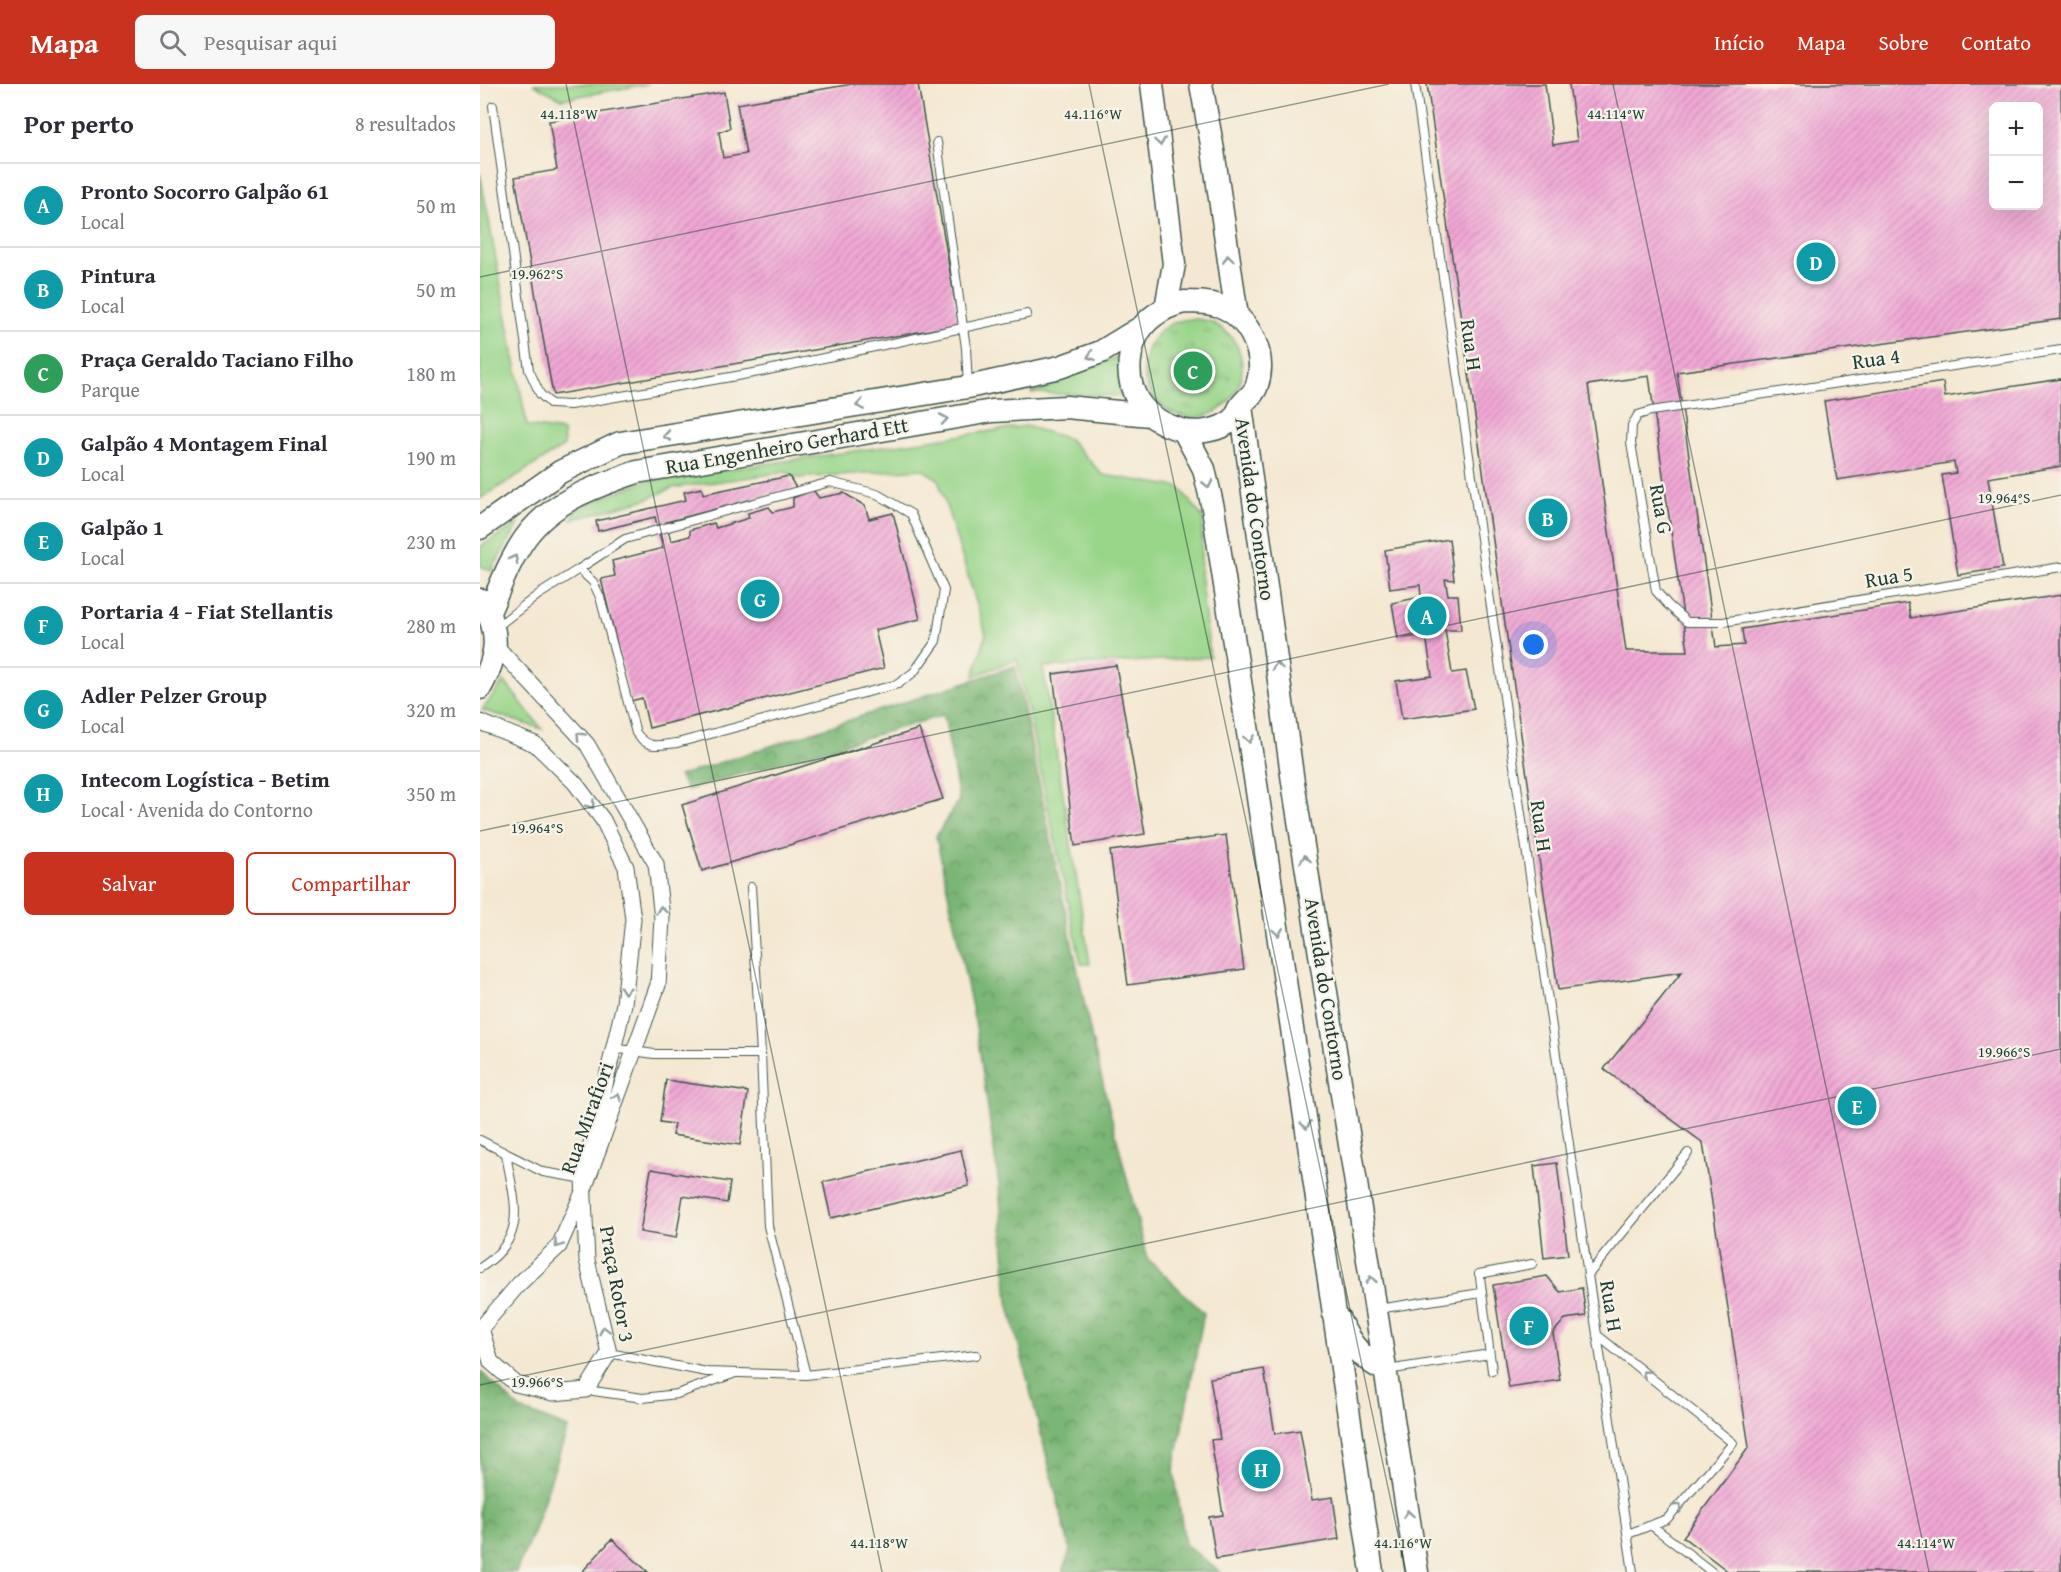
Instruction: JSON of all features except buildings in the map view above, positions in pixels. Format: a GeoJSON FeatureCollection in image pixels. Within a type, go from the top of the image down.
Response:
{"type":"FeatureCollection","features":[{"type":"Feature","properties":{"kind":"street"},"geometry":{"type":"LineString","coordinates":[[1152,84],[1174,264],[1166,308]]}},
{"type":"Feature","properties":{"kind":"street"},"geometry":{"type":"LineString","coordinates":[[1201,84],[1237,316]]}},
{"type":"Feature","properties":{"kind":"street"},"geometry":{"type":"LineString","coordinates":[[1184,302],[1203,302],[1221,307],[1237,316],[1250,331],[1258,349],[1260,369],[1257,388],[1241,406],[1235,418],[1220,427],[1202,432],[1184,431],[1166,426],[1150,415],[1138,400],[1131,382],[1129,363],[1133,344],[1142,327],[1166,308],[1184,302]]}},
{"type":"Feature","properties":{"kind":"street","name":"Rua Engenheiro Gerhard Ett"},"geometry":{"type":"LineString","coordinates":[[480,528],[560,472],[620,443],[968,387],[1060,367],[1101,352],[1142,327]]}},
{"type":"Feature","properties":{"kind":"street","name":"Avenida do Contorno"},"geometry":{"type":"LineString","coordinates":[[1241,406],[1293,782],[1417,1572]]}},
{"type":"Feature","properties":{"kind":"street","name":"Rua Engenheiro Gerhard Ett"},"geometry":{"type":"LineString","coordinates":[[480,688],[491,668],[490,621],[526,536],[547,514],[587,489],[638,472],[992,411],[1066,407],[1150,415]]}},
{"type":"Feature","properties":{"kind":"street","name":"Avenida do Contorno"},"geometry":{"type":"LineString","coordinates":[[1184,431],[1204,469],[1213,508],[1372,1572]]}},
{"type":"Feature","properties":{"kind":"street","name":"Rua Mirafiori"},"geometry":{"type":"LineString","coordinates":[[490,621],[587,744],[656,864],[662,919],[658,985],[584,1183]]}},
{"type":"Feature","properties":{"kind":"street","name":"Rua Mirafiori"},"geometry":{"type":"LineString","coordinates":[[480,722],[535,744],[575,783],[603,820],[626,867],[633,919],[624,1004],[584,1183]]}},
{"type":"Feature","properties":{"kind":"street","name":"Praça Rotor 3"},"geometry":{"type":"LineString","coordinates":[[584,1183],[587,1260],[609,1353],[586,1390],[553,1393],[516,1384],[490,1362],[481,1328],[519,1284],[559,1246],[584,1183]]}},
{"type":"Feature","properties":{"kind":"street"},"geometry":{"type":"LineString","coordinates":[[1333,1308],[1346,1335],[1359,1353],[1371,1364],[1385,1370]]}},
{"type":"Feature","properties":{"kind":"lane","name":"Rua H"},"geometry":{"type":"LineString","coordinates":[[1414,84],[1633,1572]]}},
{"type":"Feature","properties":{"kind":"lane"},"geometry":{"type":"LineString","coordinates":[[493,106],[529,370],[540,394],[551,404],[570,405],[759,372],[1027,314]]}},
{"type":"Feature","properties":{"kind":"lane"},"geometry":{"type":"LineString","coordinates":[[937,142],[963,329],[968,387]]}},
{"type":"Feature","properties":{"kind":"lane","name":"Rua 4"},"geometry":{"type":"LineString","coordinates":[[1697,404],[2061,350]]}},
{"type":"Feature","properties":{"kind":"lane","name":"Rua G"},"geometry":{"type":"LineString","coordinates":[[1697,404],[1638,415],[1632,425],[1631,443],[1656,591],[1687,622],[1723,622]]}},
{"type":"Feature","properties":{"kind":"lane"},"geometry":{"type":"LineString","coordinates":[[490,621],[538,595],[625,539],[830,482],[877,494],[911,514],[944,590],[936,641],[914,672],[898,684],[677,743],[651,746],[636,734],[600,597],[593,582],[579,569]]}},
{"type":"Feature","properties":{"kind":"lane","name":"Rua 5"},"geometry":{"type":"LineString","coordinates":[[1723,622],[2061,567]]}},
{"type":"Feature","properties":{"kind":"lane"},"geometry":{"type":"LineString","coordinates":[[751,887],[768,1226],[806,1374]]}},
{"type":"Feature","properties":{"kind":"lane"},"geometry":{"type":"LineString","coordinates":[[614,1048],[654,1054],[761,1054]]}},
{"type":"Feature","properties":{"kind":"lane"},"geometry":{"type":"LineString","coordinates":[[480,1140],[543,1172],[584,1183]]}},
{"type":"Feature","properties":{"kind":"lane"},"geometry":{"type":"LineString","coordinates":[[1588,1275],[1688,1153]]}},
{"type":"Feature","properties":{"kind":"lane"},"geometry":{"type":"LineString","coordinates":[[480,1268],[493,1260],[512,1233],[516,1215],[506,1154]]}},
{"type":"Feature","properties":{"kind":"lane"},"geometry":{"type":"LineString","coordinates":[[1492,1371],[1479,1276],[1532,1264]]}},
{"type":"Feature","properties":{"kind":"lane"},"geometry":{"type":"LineString","coordinates":[[1376,1309],[1481,1293]]}},
{"type":"Feature","properties":{"kind":"lane"},"geometry":{"type":"LineString","coordinates":[[1597,1335],[1733,1443],[1666,1520],[1628,1534]]}},
{"type":"Feature","properties":{"kind":"lane"},"geometry":{"type":"LineString","coordinates":[[609,1353],[708,1372],[806,1374],[975,1355]]}},
{"type":"Feature","properties":{"kind":"lane"},"geometry":{"type":"LineString","coordinates":[[1385,1370],[1490,1354]]}},
{"type":"Feature","properties":{"kind":"lane"},"geometry":{"type":"LineString","coordinates":[[586,1390],[643,1398],[677,1394],[738,1373]]}},
{"type":"Feature","properties":{"kind":"lane"},"geometry":{"type":"LineString","coordinates":[[1651,1525],[1712,1572]]}},
{"type":"Feature","properties":{"kind":"green space"},"geometry":{"type":"Polygon","coordinates":[[[533,84],[649,84],[562,99],[533,84]]]}},
{"type":"Feature","properties":{"kind":"green space"},"geometry":{"type":"Polygon","coordinates":[[[480,173],[527,426],[563,431],[564,446],[480,499],[480,173]]]}},
{"type":"Feature","properties":{"kind":"green space"},"geometry":{"type":"Polygon","coordinates":[[[1193,319],[1212,323],[1227,334],[1238,349],[1242,368],[1238,387],[1227,402],[1212,413],[1193,417],[1174,413],[1159,402],[1148,387],[1144,368],[1148,349],[1159,334],[1174,323],[1193,319]]]}},
{"type":"Feature","properties":{"kind":"green space"},"geometry":{"type":"Polygon","coordinates":[[[1117,357],[1122,396],[1030,393],[1117,357]]]}},
{"type":"Feature","properties":{"kind":"green space"},"geometry":{"type":"Polygon","coordinates":[[[1026,426],[1069,439],[1103,475],[1179,487],[1203,518],[1200,574],[1210,657],[1043,667],[1090,964],[1081,964],[1017,659],[974,676],[986,634],[938,479],[922,469],[797,478],[786,472],[672,488],[647,499],[571,520],[576,509],[643,482],[1026,426]]]}},
{"type":"Feature","properties":{"kind":"green space"},"geometry":{"type":"Polygon","coordinates":[[[520,522],[491,571],[480,566],[480,547],[520,522]]]}},
{"type":"Feature","properties":{"kind":"green space"},"geometry":{"type":"Polygon","coordinates":[[[1015,666],[1092,1040],[1147,1258],[1204,1313],[1174,1470],[1185,1544],[1220,1572],[1063,1572],[1070,1550],[1008,1302],[999,1185],[976,1027],[936,836],[959,800],[944,715],[687,790],[679,776],[1015,666]]]}},
{"type":"Feature","properties":{"kind":"green space"},"geometry":{"type":"Polygon","coordinates":[[[504,681],[542,729],[482,710],[504,681]]]}},
{"type":"Feature","properties":{"kind":"green space"},"geometry":{"type":"Polygon","coordinates":[[[480,1371],[520,1409],[568,1428],[534,1530],[516,1572],[480,1572],[480,1371]]]}},
{"type":"Feature","properties":{"kind":"place","name":"Galpão 4 Montagem Final"},"geometry":{"type":"Point","coordinates":[1816,262]}},
{"type":"Feature","properties":{"kind":"place","name":"Praça Geraldo Taciano Filho"},"geometry":{"type":"Point","coordinates":[1193,371]}},
{"type":"Feature","properties":{"kind":"place","name":"Pintura"},"geometry":{"type":"Point","coordinates":[1548,518]}},
{"type":"Feature","properties":{"kind":"place","name":"Adler Pelzer Group"},"geometry":{"type":"Point","coordinates":[760,599]}},
{"type":"Feature","properties":{"kind":"place","name":"Pronto Socorro Galpão 61"},"geometry":{"type":"Point","coordinates":[1427,616]}},
{"type":"Feature","properties":{"kind":"place","name":"Galpão 1"},"geometry":{"type":"Point","coordinates":[1857,1106]}},
{"type":"Feature","properties":{"kind":"place","name":"Portaria 4 - Fiat Stellantis"},"geometry":{"type":"Point","coordinates":[1529,1326]}},
{"type":"Feature","properties":{"kind":"place","name":"Intecom Logística - Betim"},"geometry":{"type":"Point","coordinates":[1261,1469]}}]}
